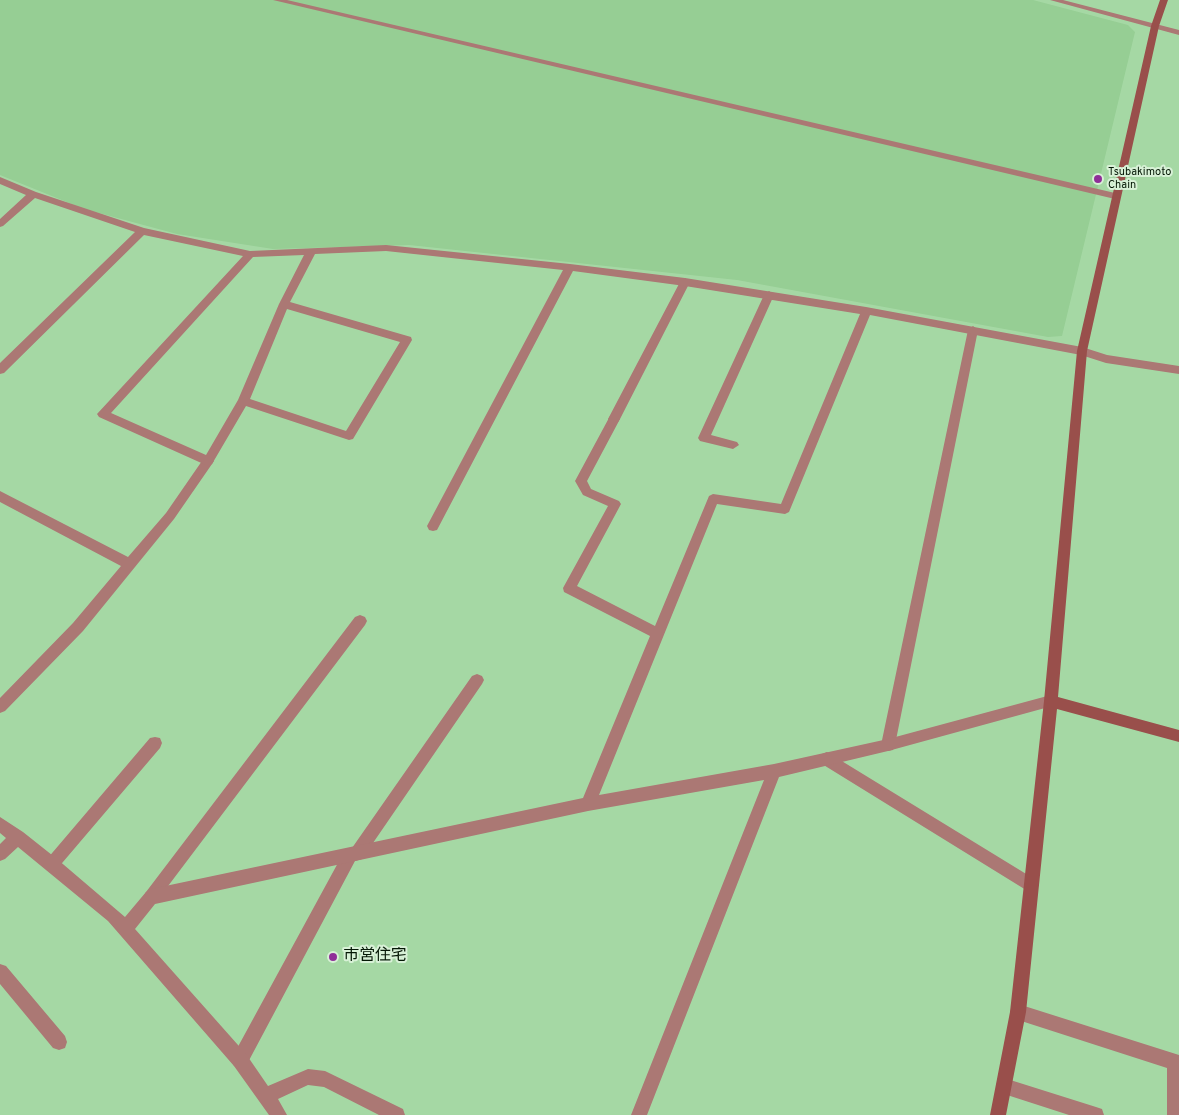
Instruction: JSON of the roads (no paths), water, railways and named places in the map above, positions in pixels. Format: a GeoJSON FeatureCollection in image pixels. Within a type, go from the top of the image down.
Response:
{"type":"FeatureCollection","features":[{"type":"Feature","properties":{"kind":"street"},"geometry":{"type":"LineString","coordinates":[[277,0],[1115,196]]}},
{"type":"Feature","properties":{"kind":"street"},"geometry":{"type":"LineString","coordinates":[[1054,0],[1179,33]]}},
{"type":"Feature","properties":{"kind":"street"},"geometry":{"type":"LineString","coordinates":[[998,1115],[1018,1012],[1051,701],[1082,351],[1154,26],[1164,0]]}},
{"type":"Feature","properties":{"kind":"street"},"geometry":{"type":"LineString","coordinates":[[0,180],[33,194],[142,231],[250,254],[386,248],[570,267],[685,282],[866,311],[1082,351],[1106,359],[1179,370]]}},
{"type":"Feature","properties":{"kind":"street"},"geometry":{"type":"LineString","coordinates":[[0,224],[33,194]]}},
{"type":"Feature","properties":{"kind":"street"},"geometry":{"type":"LineString","coordinates":[[0,370],[142,231]]}},
{"type":"Feature","properties":{"kind":"street"},"geometry":{"type":"LineString","coordinates":[[0,707],[78,627],[170,516],[208,461],[243,401],[284,304],[311,252]]}},
{"type":"Feature","properties":{"kind":"street"},"geometry":{"type":"LineString","coordinates":[[208,461],[103,414],[250,254]]}},
{"type":"Feature","properties":{"kind":"street"},"geometry":{"type":"LineString","coordinates":[[433,526],[570,267]]}},
{"type":"Feature","properties":{"kind":"street"},"geometry":{"type":"LineString","coordinates":[[658,634],[569,588],[615,504],[587,492],[581,481],[685,282]]}},
{"type":"Feature","properties":{"kind":"street"},"geometry":{"type":"LineString","coordinates":[[733,445],[704,438],[769,295]]}},
{"type":"Feature","properties":{"kind":"street"},"geometry":{"type":"LineString","coordinates":[[243,401],[349,436],[407,340],[284,304]]}},
{"type":"Feature","properties":{"kind":"street"},"geometry":{"type":"LineString","coordinates":[[588,804],[713,499],[785,508],[866,311]]}},
{"type":"Feature","properties":{"kind":"street"},"geometry":{"type":"LineString","coordinates":[[888,745],[973,330]]}},
{"type":"Feature","properties":{"kind":"street"},"geometry":{"type":"LineString","coordinates":[[0,496],[130,564]]}},
{"type":"Feature","properties":{"kind":"street"},"geometry":{"type":"LineString","coordinates":[[125,929],[360,621]]}},
{"type":"Feature","properties":{"kind":"street"},"geometry":{"type":"LineString","coordinates":[[240,1060],[353,855],[477,680]]}},
{"type":"Feature","properties":{"kind":"street"},"geometry":{"type":"LineString","coordinates":[[151,897],[588,804],[774,771],[888,745],[1051,701],[1179,736]]}},
{"type":"Feature","properties":{"kind":"street"},"geometry":{"type":"LineString","coordinates":[[52,864],[155,743]]}},
{"type":"Feature","properties":{"kind":"street"},"geometry":{"type":"LineString","coordinates":[[827,759],[1031,885]]}},
{"type":"Feature","properties":{"kind":"street"},"geometry":{"type":"LineString","coordinates":[[639,1115],[774,771]]}},
{"type":"Feature","properties":{"kind":"street"},"geometry":{"type":"LineString","coordinates":[[0,824],[52,864],[113,916],[240,1060],[279,1115]]}},
{"type":"Feature","properties":{"kind":"street"},"geometry":{"type":"LineString","coordinates":[[0,854],[18,837]]}},
{"type":"Feature","properties":{"kind":"street"},"geometry":{"type":"LineString","coordinates":[[0,972],[59,1042]]}},
{"type":"Feature","properties":{"kind":"street"},"geometry":{"type":"LineString","coordinates":[[1018,1012],[1175,1062],[1175,1115]]}},
{"type":"Feature","properties":{"kind":"street"},"geometry":{"type":"LineString","coordinates":[[266,1095],[308,1077],[325,1079],[397,1115]]}},
{"type":"Feature","properties":{"kind":"street"},"geometry":{"type":"LineString","coordinates":[[1004,1086],[1096,1115]]}},
{"type":"Feature","properties":{"kind":"place","name":"Tsubakimoto Chain"},"geometry":{"type":"Point","coordinates":[1098,179]}},
{"type":"Feature","properties":{"kind":"place","name":"市営住宅"},"geometry":{"type":"Point","coordinates":[333,957]}}]}
